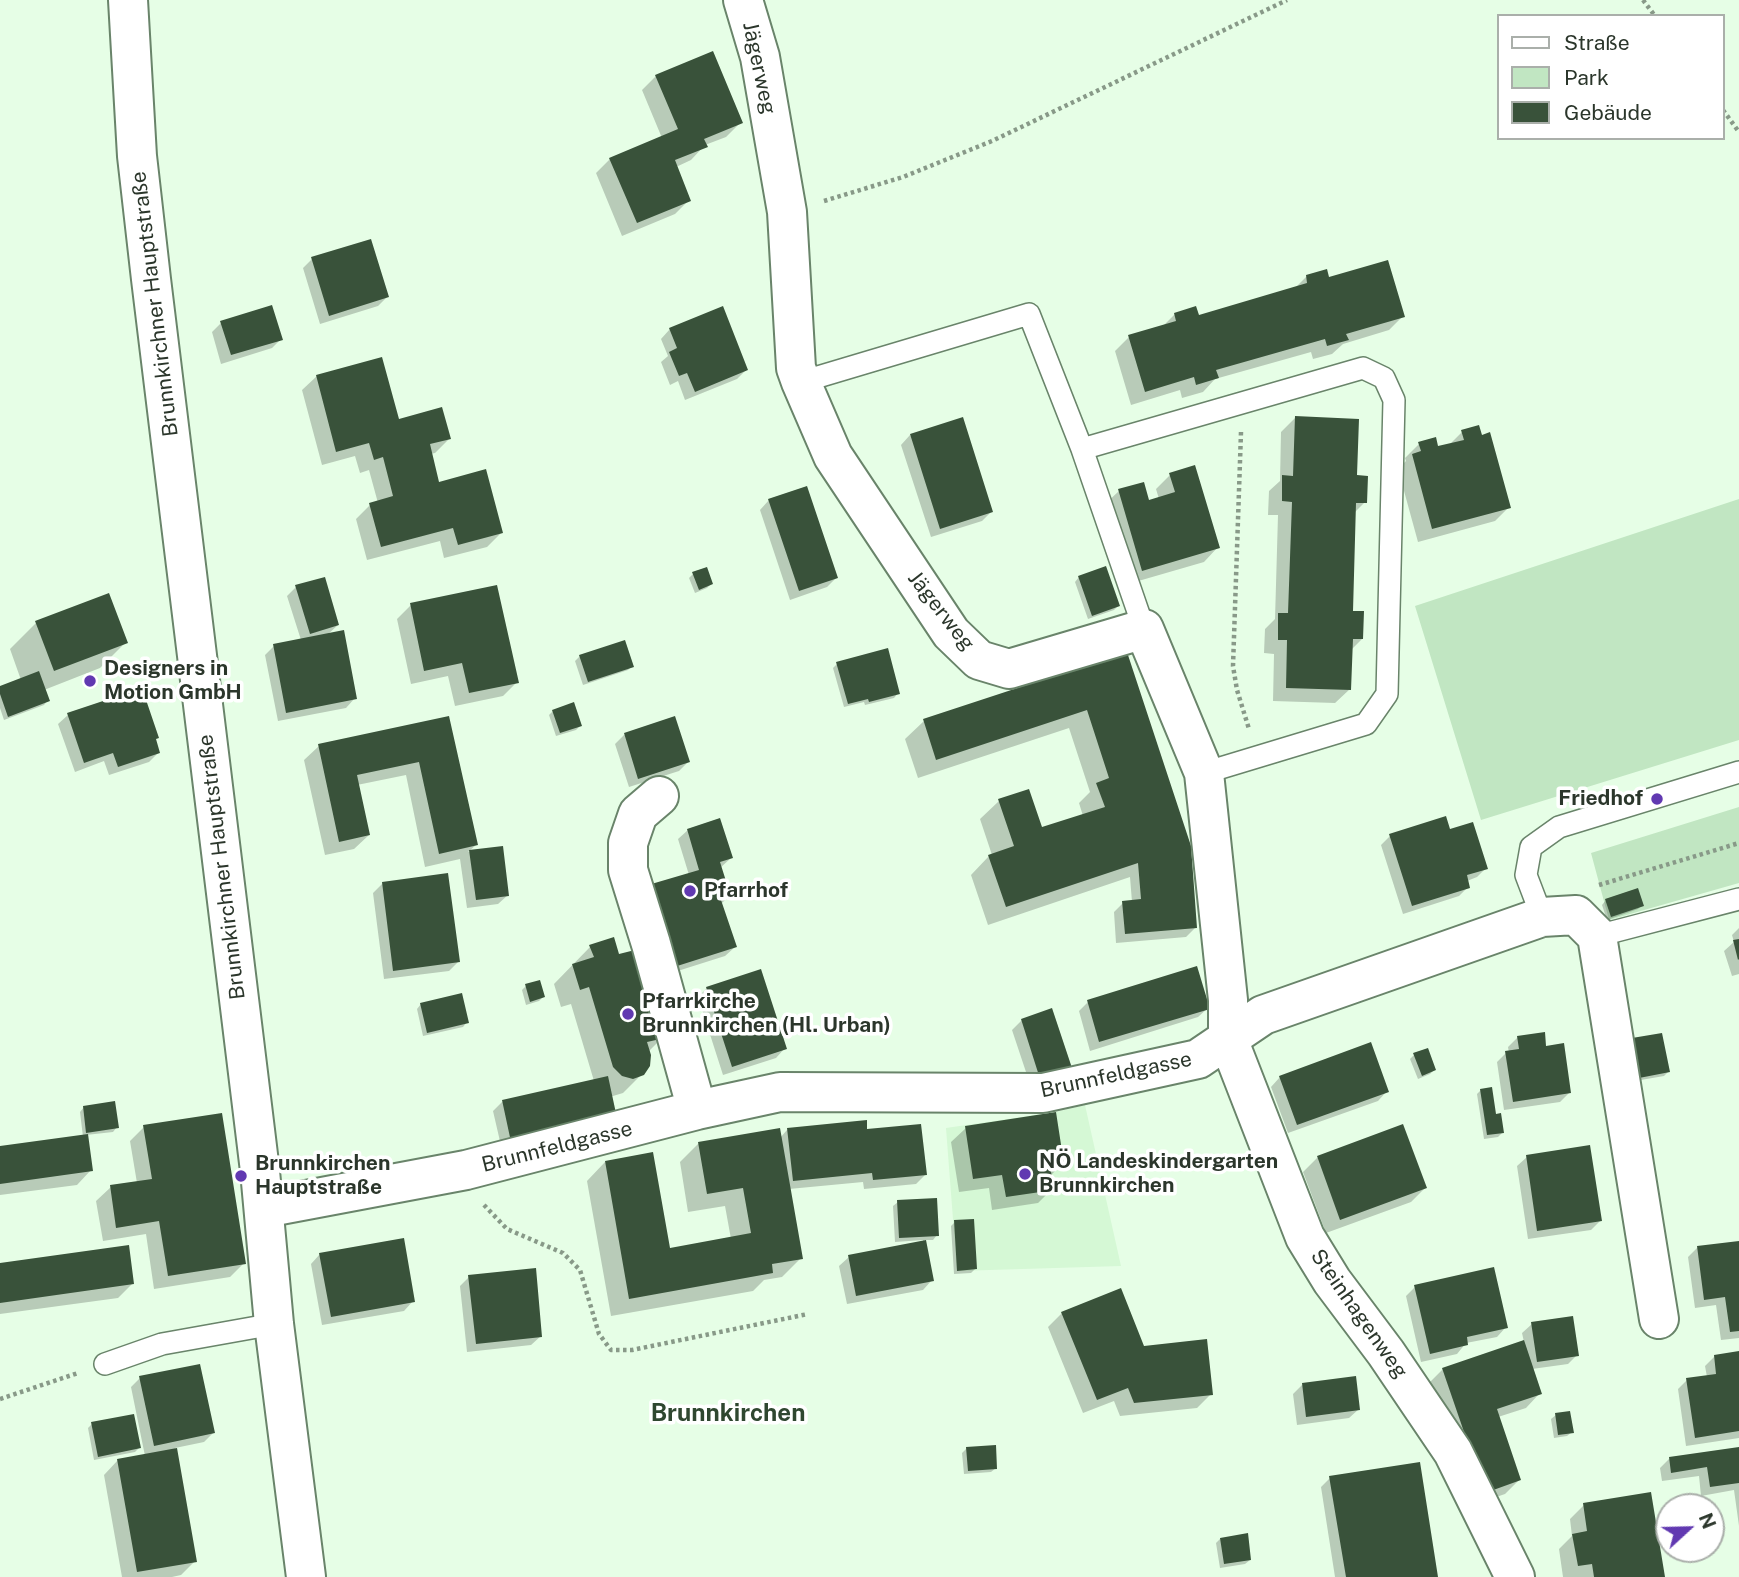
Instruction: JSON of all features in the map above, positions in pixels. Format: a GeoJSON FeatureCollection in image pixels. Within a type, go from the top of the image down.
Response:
{"type":"FeatureCollection","features":[{"type":"Feature","properties":{"kind":"street","name":"Brunnkirchner Hauptstraße"},"geometry":{"type":"LineString","coordinates":[[128,0],[137,156],[306,1577]]}},
{"type":"Feature","properties":{"kind":"street","name":"Jägerweg"},"geometry":{"type":"LineString","coordinates":[[743,0],[760,57],[787,212],[796,368],[833,456],[951,633],[979,660],[1009,669],[1144,629]]}},
{"type":"Feature","properties":{"kind":"street"},"geometry":{"type":"LineString","coordinates":[[1144,629],[1204,772],[1228,1000],[1228,1039]]}},
{"type":"Feature","properties":{"kind":"street"},"geometry":{"type":"LineString","coordinates":[[659,796],[638,814],[628,843],[628,870],[652,944],[697,1110]]}},
{"type":"Feature","properties":{"kind":"street","name":"Brunnfeldgasse"},"geometry":{"type":"LineString","coordinates":[[264,1208],[466,1170],[697,1110],[780,1092],[1043,1093],[1198,1059],[1263,1015],[1542,917],[1576,915],[1597,936]]}},
{"type":"Feature","properties":{"kind":"street"},"geometry":{"type":"LineString","coordinates":[[1597,936],[1658,1319]]}},
{"type":"Feature","properties":{"kind":"street","name":"Steinhagenweg"},"geometry":{"type":"LineString","coordinates":[[1228,1039],[1305,1237],[1332,1281],[1386,1353],[1453,1452],[1515,1577]]}},
{"type":"Feature","properties":{"kind":"lane"},"geometry":{"type":"LineString","coordinates":[[801,382],[1029,314],[1082,449],[1144,629]]}},
{"type":"Feature","properties":{"kind":"lane"},"geometry":{"type":"LineString","coordinates":[[1082,449],[1363,368],[1384,378],[1394,400],[1387,694],[1366,724],[1204,772]]}},
{"type":"Feature","properties":{"kind":"lane"},"geometry":{"type":"LineString","coordinates":[[1542,917],[1527,875],[1531,847],[1559,827],[1739,772]]}},
{"type":"Feature","properties":{"kind":"lane"},"geometry":{"type":"LineString","coordinates":[[1597,936],[1739,899]]}},
{"type":"Feature","properties":{"kind":"lane"},"geometry":{"type":"LineString","coordinates":[[105,1364],[162,1344],[274,1324]]}},
{"type":"Feature","properties":{"kind":"path"},"geometry":{"type":"LineString","coordinates":[[787,212],[903,177],[992,141],[1287,0]]}},
{"type":"Feature","properties":{"kind":"path"},"geometry":{"type":"LineString","coordinates":[[1725,113],[1739,132]]}},
{"type":"Feature","properties":{"kind":"path"},"geometry":{"type":"LineString","coordinates":[[1242,403],[1233,666],[1237,690],[1258,756]]}},
{"type":"Feature","properties":{"kind":"path"},"geometry":{"type":"LineString","coordinates":[[1599,885],[1739,843]]}},
{"type":"Feature","properties":{"kind":"path"},"geometry":{"type":"LineString","coordinates":[[466,1170],[483,1204],[507,1229],[563,1253],[580,1270],[599,1334],[611,1350],[632,1350],[808,1314]]}},
{"type":"Feature","properties":{"kind":"path"},"geometry":{"type":"LineString","coordinates":[[0,1399],[105,1364]]}},
{"type":"Feature","properties":{"kind":"shaded area","name":"NÖ Landeskindergarten Brunnkirchen"},"geometry":{"type":"Polygon","coordinates":[[[1085,1105],[1121,1266],[957,1271],[946,1128],[1056,1112],[1085,1105]]]}},
{"type":"Feature","properties":{"kind":"green space"},"geometry":{"type":"Polygon","coordinates":[[[1739,499],[1739,740],[1481,820],[1415,606],[1739,499]]]}},
{"type":"Feature","properties":{"kind":"green space"},"geometry":{"type":"Polygon","coordinates":[[[1739,807],[1739,883],[1609,920],[1591,853],[1739,807]]]}},
{"type":"Feature","properties":{"kind":"building"},"geometry":{"type":"Polygon","coordinates":[[[713,51],[743,123],[704,139],[708,147],[675,160],[691,201],[637,223],[609,158],[678,129],[655,75],[713,51]]]}},
{"type":"Feature","properties":{"kind":"building"},"geometry":{"type":"Polygon","coordinates":[[[371,239],[389,297],[329,316],[311,257],[371,239]]]}},
{"type":"Feature","properties":{"kind":"building"},"geometry":{"type":"Polygon","coordinates":[[[1388,260],[1405,317],[1346,334],[1349,340],[1327,346],[1325,339],[1216,370],[1219,378],[1196,385],[1194,377],[1145,392],[1128,335],[1176,321],[1174,313],[1196,306],[1199,315],[1307,283],[1306,275],[1327,269],[1329,277],[1388,260]]]}},
{"type":"Feature","properties":{"kind":"building"},"geometry":{"type":"Polygon","coordinates":[[[272,305],[283,340],[231,355],[220,321],[272,305]]]}},
{"type":"Feature","properties":{"kind":"building"},"geometry":{"type":"Polygon","coordinates":[[[723,306],[748,370],[695,392],[687,373],[679,376],[669,352],[677,348],[669,328],[723,306]]]}},
{"type":"Feature","properties":{"kind":"building"},"geometry":{"type":"Polygon","coordinates":[[[382,357],[399,419],[442,407],[451,439],[430,444],[439,482],[486,469],[503,533],[458,545],[453,528],[381,547],[369,503],[393,496],[383,457],[374,460],[369,443],[336,452],[316,375],[382,357]]]}},
{"type":"Feature","properties":{"kind":"building"},"geometry":{"type":"Polygon","coordinates":[[[1295,416],[1359,419],[1357,475],[1368,476],[1367,503],[1356,503],[1353,611],[1364,611],[1363,639],[1353,639],[1351,690],[1286,688],[1287,640],[1278,640],[1278,613],[1288,613],[1292,502],[1282,501],[1282,475],[1293,476],[1295,416]]]}},
{"type":"Feature","properties":{"kind":"building"},"geometry":{"type":"Polygon","coordinates":[[[963,417],[993,512],[940,529],[910,434],[963,417]]]}},
{"type":"Feature","properties":{"kind":"building"},"geometry":{"type":"Polygon","coordinates":[[[1479,425],[1482,435],[1490,432],[1511,508],[1432,529],[1412,454],[1421,451],[1418,442],[1436,437],[1438,446],[1464,440],[1461,430],[1479,425]]]}},
{"type":"Feature","properties":{"kind":"building"},"geometry":{"type":"Polygon","coordinates":[[[1195,465],[1220,548],[1142,571],[1118,489],[1144,482],[1149,500],[1175,492],[1169,473],[1195,465]]]}},
{"type":"Feature","properties":{"kind":"building"},"geometry":{"type":"Polygon","coordinates":[[[807,486],[838,578],[799,591],[768,499],[807,486]]]}},
{"type":"Feature","properties":{"kind":"building"},"geometry":{"type":"Polygon","coordinates":[[[1106,566],[1120,606],[1092,616],[1078,576],[1106,566]]]}},
{"type":"Feature","properties":{"kind":"building"},"geometry":{"type":"Polygon","coordinates":[[[707,567],[713,584],[699,590],[692,572],[707,567]]]}},
{"type":"Feature","properties":{"kind":"building"},"geometry":{"type":"Polygon","coordinates":[[[325,577],[339,625],[310,634],[295,585],[325,577]]]}},
{"type":"Feature","properties":{"kind":"building"},"geometry":{"type":"Polygon","coordinates":[[[497,585],[519,683],[469,693],[462,663],[424,671],[410,603],[497,585]]]}},
{"type":"Feature","properties":{"kind":"building"},"geometry":{"type":"Polygon","coordinates":[[[109,593],[128,643],[54,671],[35,621],[109,593]]]}},
{"type":"Feature","properties":{"kind":"building"},"geometry":{"type":"Polygon","coordinates":[[[344,630],[357,699],[286,713],[273,644],[344,630]]]}},
{"type":"Feature","properties":{"kind":"building"},"geometry":{"type":"Polygon","coordinates":[[[625,640],[634,667],[588,682],[579,655],[625,640]]]}},
{"type":"Feature","properties":{"kind":"building"},"geometry":{"type":"Polygon","coordinates":[[[888,648],[900,694],[848,704],[836,662],[888,648]]]}},
{"type":"Feature","properties":{"kind":"building"},"geometry":{"type":"Polygon","coordinates":[[[1127,652],[1191,846],[1197,928],[1125,934],[1122,901],[1141,899],[1138,863],[1006,907],[988,855],[1014,846],[998,799],[1029,789],[1042,827],[1105,807],[1096,783],[1109,778],[1087,710],[936,760],[923,719],[1127,652]]]}},
{"type":"Feature","properties":{"kind":"building"},"geometry":{"type":"Polygon","coordinates":[[[39,671],[50,701],[8,717],[0,686],[39,671]]]}},
{"type":"Feature","properties":{"kind":"building"},"geometry":{"type":"Polygon","coordinates":[[[142,688],[159,738],[156,739],[160,753],[118,767],[113,753],[84,763],[67,713],[142,688]]]}},
{"type":"Feature","properties":{"kind":"building"},"geometry":{"type":"Polygon","coordinates":[[[574,702],[582,726],[560,733],[552,710],[574,702]]]}},
{"type":"Feature","properties":{"kind":"building"},"geometry":{"type":"Polygon","coordinates":[[[449,716],[478,845],[439,854],[419,762],[357,775],[370,835],[339,842],[318,744],[449,716]]]}},
{"type":"Feature","properties":{"kind":"building"},"geometry":{"type":"Polygon","coordinates":[[[675,716],[690,762],[638,779],[624,733],[675,716]]]}},
{"type":"Feature","properties":{"kind":"building"},"geometry":{"type":"Polygon","coordinates":[[[1446,816],[1450,829],[1473,822],[1488,869],[1467,875],[1470,888],[1412,906],[1389,834],[1446,816]]]}},
{"type":"Feature","properties":{"kind":"building","name":"Pfarrhof"},"geometry":{"type":"Polygon","coordinates":[[[720,818],[733,858],[720,862],[731,897],[721,900],[737,947],[674,967],[648,885],[699,870],[687,829],[720,818]]]}},
{"type":"Feature","properties":{"kind":"building"},"geometry":{"type":"Polygon","coordinates":[[[503,846],[509,896],[476,900],[469,850],[503,846]]]}},
{"type":"Feature","properties":{"kind":"building"},"geometry":{"type":"Polygon","coordinates":[[[448,873],[460,962],[393,971],[382,882],[448,873]]]}},
{"type":"Feature","properties":{"kind":"building"},"geometry":{"type":"Polygon","coordinates":[[[1638,888],[1644,906],[1611,917],[1605,899],[1638,888]]]}},
{"type":"Feature","properties":{"kind":"building","name":"Pfarrkirche Brunnkirchen (Hl. Urban)"},"geometry":{"type":"Polygon","coordinates":[[[614,937],[619,954],[639,949],[665,1038],[647,1042],[651,1055],[650,1066],[644,1075],[633,1079],[622,1076],[613,1067],[589,987],[580,990],[572,964],[594,957],[589,945],[614,937]]]}},
{"type":"Feature","properties":{"kind":"building"},"geometry":{"type":"Polygon","coordinates":[[[1739,939],[1739,959],[1738,960],[1733,940],[1739,939]]]}},
{"type":"Feature","properties":{"kind":"building"},"geometry":{"type":"Polygon","coordinates":[[[1197,966],[1210,1009],[1099,1042],[1087,1000],[1197,966]]]}},
{"type":"Feature","properties":{"kind":"building"},"geometry":{"type":"Polygon","coordinates":[[[761,969],[787,1049],[732,1067],[706,987],[761,969]]]}},
{"type":"Feature","properties":{"kind":"building"},"geometry":{"type":"Polygon","coordinates":[[[540,980],[545,997],[530,1002],[525,984],[540,980]]]}},
{"type":"Feature","properties":{"kind":"building"},"geometry":{"type":"Polygon","coordinates":[[[462,993],[469,1023],[427,1033],[420,1003],[462,993]]]}},
{"type":"Feature","properties":{"kind":"building"},"geometry":{"type":"Polygon","coordinates":[[[1052,1008],[1073,1071],[1041,1082],[1021,1019],[1052,1008]]]}},
{"type":"Feature","properties":{"kind":"building"},"geometry":{"type":"Polygon","coordinates":[[[1545,1032],[1546,1046],[1564,1043],[1571,1093],[1513,1102],[1505,1051],[1519,1049],[1517,1036],[1545,1032]]]}},
{"type":"Feature","properties":{"kind":"building"},"geometry":{"type":"Polygon","coordinates":[[[1662,1033],[1670,1072],[1639,1078],[1632,1038],[1662,1033]]]}},
{"type":"Feature","properties":{"kind":"building"},"geometry":{"type":"Polygon","coordinates":[[[1371,1042],[1389,1092],[1297,1125],[1279,1076],[1371,1042]]]}},
{"type":"Feature","properties":{"kind":"building"},"geometry":{"type":"Polygon","coordinates":[[[1428,1048],[1436,1070],[1422,1076],[1413,1053],[1428,1048]]]}},
{"type":"Feature","properties":{"kind":"building"},"geometry":{"type":"Polygon","coordinates":[[[608,1076],[617,1118],[511,1142],[502,1100],[608,1076]]]}},
{"type":"Feature","properties":{"kind":"building"},"geometry":{"type":"Polygon","coordinates":[[[1492,1087],[1496,1114],[1501,1113],[1504,1133],[1487,1135],[1480,1089],[1492,1087]]]}},
{"type":"Feature","properties":{"kind":"building"},"geometry":{"type":"Polygon","coordinates":[[[115,1101],[119,1128],[86,1133],[83,1106],[115,1101]]]}},
{"type":"Feature","properties":{"kind":"building"},"geometry":{"type":"Polygon","coordinates":[[[1056,1112],[1064,1164],[1050,1166],[1054,1190],[1006,1197],[1002,1175],[973,1179],[965,1126],[1056,1112]]]}},
{"type":"Feature","properties":{"kind":"building"},"geometry":{"type":"Polygon","coordinates":[[[222,1113],[246,1264],[168,1276],[159,1221],[116,1228],[110,1185],[152,1179],[143,1125],[222,1113]]]}},
{"type":"Feature","properties":{"kind":"building"},"geometry":{"type":"Polygon","coordinates":[[[867,1120],[867,1129],[921,1124],[927,1175],[873,1180],[872,1173],[793,1181],[787,1128],[867,1120]]]}},
{"type":"Feature","properties":{"kind":"building"},"geometry":{"type":"Polygon","coordinates":[[[1403,1124],[1427,1188],[1340,1220],[1317,1156],[1403,1124]]]}},
{"type":"Feature","properties":{"kind":"building"},"geometry":{"type":"Polygon","coordinates":[[[780,1128],[803,1259],[772,1264],[773,1273],[629,1299],[605,1161],[653,1152],[670,1248],[751,1233],[743,1188],[707,1194],[698,1142],[780,1128]]]}},
{"type":"Feature","properties":{"kind":"building"},"geometry":{"type":"Polygon","coordinates":[[[88,1134],[93,1171],[0,1184],[0,1146],[88,1134]]]}},
{"type":"Feature","properties":{"kind":"building"},"geometry":{"type":"Polygon","coordinates":[[[1590,1145],[1602,1221],[1537,1231],[1526,1155],[1590,1145]]]}},
{"type":"Feature","properties":{"kind":"building"},"geometry":{"type":"Polygon","coordinates":[[[937,1198],[939,1236],[899,1238],[897,1200],[937,1198]]]}},
{"type":"Feature","properties":{"kind":"building"},"geometry":{"type":"Polygon","coordinates":[[[974,1219],[977,1269],[957,1271],[954,1220],[974,1219]]]}},
{"type":"Feature","properties":{"kind":"building"},"geometry":{"type":"Polygon","coordinates":[[[404,1238],[415,1302],[331,1317],[319,1253],[404,1238]]]}},
{"type":"Feature","properties":{"kind":"building"},"geometry":{"type":"Polygon","coordinates":[[[926,1240],[934,1281],[856,1296],[848,1255],[926,1240]]]}},
{"type":"Feature","properties":{"kind":"building"},"geometry":{"type":"Polygon","coordinates":[[[1739,1241],[1739,1331],[1730,1332],[1725,1297],[1704,1300],[1697,1246],[1739,1241]]]}},
{"type":"Feature","properties":{"kind":"building"},"geometry":{"type":"Polygon","coordinates":[[[129,1245],[134,1284],[0,1303],[0,1263],[129,1245]]]}},
{"type":"Feature","properties":{"kind":"building"},"geometry":{"type":"Polygon","coordinates":[[[1494,1267],[1508,1328],[1467,1337],[1468,1345],[1430,1354],[1414,1285],[1494,1267]]]}},
{"type":"Feature","properties":{"kind":"building"},"geometry":{"type":"Polygon","coordinates":[[[536,1268],[542,1337],[476,1344],[468,1275],[536,1268]]]}},
{"type":"Feature","properties":{"kind":"building"},"geometry":{"type":"Polygon","coordinates":[[[1121,1288],[1144,1346],[1207,1339],[1213,1395],[1134,1403],[1128,1388],[1097,1400],[1061,1312],[1121,1288]]]}},
{"type":"Feature","properties":{"kind":"building"},"geometry":{"type":"Polygon","coordinates":[[[1573,1316],[1579,1356],[1537,1362],[1531,1322],[1573,1316]]]}},
{"type":"Feature","properties":{"kind":"building"},"geometry":{"type":"Polygon","coordinates":[[[1524,1340],[1542,1394],[1497,1409],[1521,1480],[1485,1493],[1442,1368],[1524,1340]]]}},
{"type":"Feature","properties":{"kind":"building"},"geometry":{"type":"Polygon","coordinates":[[[1739,1351],[1739,1431],[1695,1438],[1686,1378],[1716,1374],[1714,1355],[1739,1351]]]}},
{"type":"Feature","properties":{"kind":"building"},"geometry":{"type":"Polygon","coordinates":[[[200,1364],[215,1433],[154,1446],[139,1376],[200,1364]]]}},
{"type":"Feature","properties":{"kind":"building"},"geometry":{"type":"Polygon","coordinates":[[[1356,1376],[1360,1410],[1306,1417],[1302,1383],[1356,1376]]]}},
{"type":"Feature","properties":{"kind":"building"},"geometry":{"type":"Polygon","coordinates":[[[1570,1411],[1574,1433],[1558,1435],[1555,1413],[1570,1411]]]}},
{"type":"Feature","properties":{"kind":"building"},"geometry":{"type":"Polygon","coordinates":[[[134,1414],[141,1448],[98,1457],[91,1422],[134,1414]]]}},
{"type":"Feature","properties":{"kind":"building"},"geometry":{"type":"Polygon","coordinates":[[[996,1445],[997,1469],[968,1471],[966,1447],[996,1445]]]}},
{"type":"Feature","properties":{"kind":"building"},"geometry":{"type":"Polygon","coordinates":[[[1739,1447],[1739,1483],[1710,1487],[1707,1467],[1671,1473],[1669,1457],[1739,1447]]]}},
{"type":"Feature","properties":{"kind":"building"},"geometry":{"type":"Polygon","coordinates":[[[177,1448],[197,1562],[137,1572],[117,1459],[177,1448]]]}},
{"type":"Feature","properties":{"kind":"building"},"geometry":{"type":"Polygon","coordinates":[[[1420,1462],[1438,1577],[1346,1577],[1329,1476],[1420,1462]]]}},
{"type":"Feature","properties":{"kind":"building"},"geometry":{"type":"Polygon","coordinates":[[[1651,1492],[1655,1516],[1655,1563],[1663,1563],[1665,1577],[1594,1577],[1592,1564],[1578,1566],[1572,1534],[1587,1531],[1583,1503],[1651,1492]]]}},
{"type":"Feature","properties":{"kind":"building"},"geometry":{"type":"Polygon","coordinates":[[[1248,1533],[1251,1560],[1224,1564],[1220,1538],[1248,1533]]]}},
{"type":"Feature","properties":{"kind":"place","name":"Designers in Motion GmbH"},"geometry":{"type":"Point","coordinates":[90,681]}},
{"type":"Feature","properties":{"kind":"place","name":"Friedhof"},"geometry":{"type":"Point","coordinates":[1657,799]}},
{"type":"Feature","properties":{"kind":"place","name":"Pfarrhof"},"geometry":{"type":"Point","coordinates":[690,891]}},
{"type":"Feature","properties":{"kind":"place","name":"Pfarrkirche Brunnkirchen (Hl. Urban)"},"geometry":{"type":"Point","coordinates":[628,1014]}},
{"type":"Feature","properties":{"kind":"place","name":"NÖ Landeskindergarten Brunnkirchen"},"geometry":{"type":"Point","coordinates":[1025,1174]}},
{"type":"Feature","properties":{"kind":"place","name":"Brunnkirchen Hauptstraße"},"geometry":{"type":"Point","coordinates":[241,1176]}},
{"type":"Feature","properties":{"kind":"district","name":"Brunnkirchen"},"geometry":{"type":"Point","coordinates":[728,1414]}}]}
